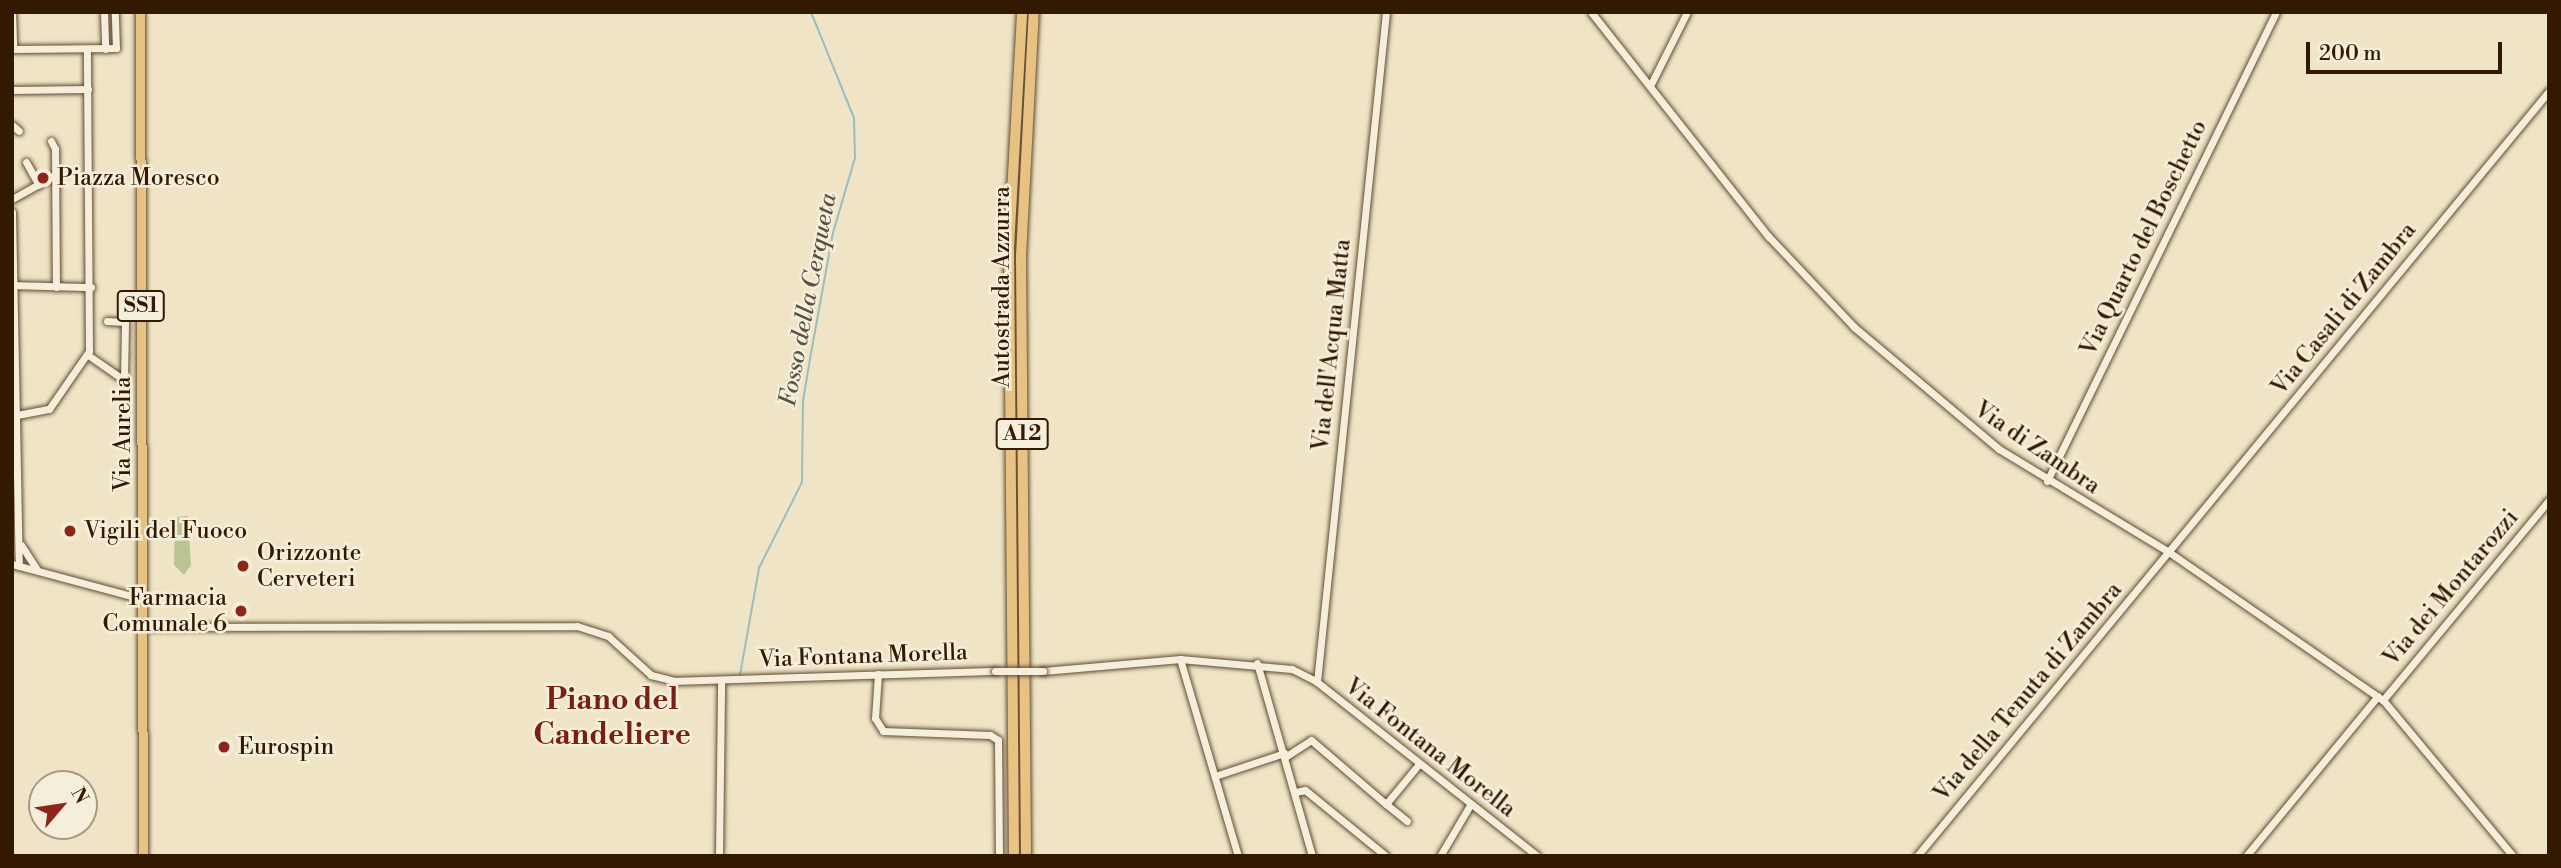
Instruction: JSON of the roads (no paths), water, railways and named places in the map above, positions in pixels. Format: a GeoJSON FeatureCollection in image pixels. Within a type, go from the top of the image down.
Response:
{"type":"FeatureCollection","features":[{"type":"Feature","properties":{"kind":"highway","name":"Autostrada Azzurra"},"geometry":{"type":"LineString","coordinates":[[1014,856],[1009,247],[1022,12]]}},
{"type":"Feature","properties":{"kind":"highway","name":"Autostrada Azzurra"},"geometry":{"type":"LineString","coordinates":[[1026,856],[1021,246],[1034,12]]}},
{"type":"Feature","properties":{"kind":"main road","name":"Via Aurelia"},"geometry":{"type":"LineString","coordinates":[[140,12],[143,856]]}},
{"type":"Feature","properties":{"kind":"street"},"geometry":{"type":"LineString","coordinates":[[12,12],[13,49],[116,48],[115,12]]}},
{"type":"Feature","properties":{"kind":"street"},"geometry":{"type":"LineString","coordinates":[[104,12],[105,49]]}},
{"type":"Feature","properties":{"kind":"street","name":"Via dell'Acqua Matta"},"geometry":{"type":"LineString","coordinates":[[1317,682],[1386,12]]}},
{"type":"Feature","properties":{"kind":"street","name":"Via di Zambra"},"geometry":{"type":"LineString","coordinates":[[1591,12],[1821,296],[1952,413],[2047,481],[2169,552],[2380,698],[2513,856]]}},
{"type":"Feature","properties":{"kind":"street"},"geometry":{"type":"LineString","coordinates":[[1650,86],[1687,12]]}},
{"type":"Feature","properties":{"kind":"street","name":"Via Quarto del Boschetto"},"geometry":{"type":"LineString","coordinates":[[2047,481],[2276,12]]}},
{"type":"Feature","properties":{"kind":"street"},"geometry":{"type":"LineString","coordinates":[[15,416],[49,409],[88,355],[91,287],[88,49]]}},
{"type":"Feature","properties":{"kind":"street"},"geometry":{"type":"LineString","coordinates":[[12,90],[88,89]]}},
{"type":"Feature","properties":{"kind":"street","name":"Via Casali di Zambra"},"geometry":{"type":"LineString","coordinates":[[2169,552],[2549,91]]}},
{"type":"Feature","properties":{"kind":"street"},"geometry":{"type":"LineString","coordinates":[[12,125],[19,131]]}},
{"type":"Feature","properties":{"kind":"street"},"geometry":{"type":"LineString","coordinates":[[51,141],[55,175],[56,287]]}},
{"type":"Feature","properties":{"kind":"street"},"geometry":{"type":"LineString","coordinates":[[26,162],[39,184]]}},
{"type":"Feature","properties":{"kind":"street"},"geometry":{"type":"LineString","coordinates":[[12,199],[55,175]]}},
{"type":"Feature","properties":{"kind":"street"},"geometry":{"type":"LineString","coordinates":[[12,212],[16,285],[15,416],[19,541],[16,565],[143,599]]}},
{"type":"Feature","properties":{"kind":"street"},"geometry":{"type":"LineString","coordinates":[[16,285],[91,287]]}},
{"type":"Feature","properties":{"kind":"street"},"geometry":{"type":"LineString","coordinates":[[88,355],[124,380],[125,322],[107,321]]}},
{"type":"Feature","properties":{"kind":"street","name":"Via dei Montarozzi"},"geometry":{"type":"LineString","coordinates":[[2246,856],[2549,500]]}},
{"type":"Feature","properties":{"kind":"street"},"geometry":{"type":"LineString","coordinates":[[19,541],[37,570]]}},
{"type":"Feature","properties":{"kind":"street"},"geometry":{"type":"LineString","coordinates":[[12,550],[19,541]]}},
{"type":"Feature","properties":{"kind":"street","name":"Via della Tenuta di Zambra"},"geometry":{"type":"LineString","coordinates":[[1917,856],[2169,552]]}},
{"type":"Feature","properties":{"kind":"street","name":"Via Fontana Morella"},"geometry":{"type":"LineString","coordinates":[[143,627],[574,625],[606,634],[657,678],[721,680],[1043,671],[1180,659],[1257,663],[1292,669],[1317,682],[1537,856]]}},
{"type":"Feature","properties":{"kind":"street"},"geometry":{"type":"LineString","coordinates":[[1180,659],[1238,856]]}},
{"type":"Feature","properties":{"kind":"street"},"geometry":{"type":"LineString","coordinates":[[1257,663],[1296,792],[1312,856]]}},
{"type":"Feature","properties":{"kind":"street"},"geometry":{"type":"LineString","coordinates":[[878,674],[875,718],[883,732],[988,735],[999,740],[999,856]]}},
{"type":"Feature","properties":{"kind":"street"},"geometry":{"type":"LineString","coordinates":[[719,856],[721,680]]}},
{"type":"Feature","properties":{"kind":"street"},"geometry":{"type":"LineString","coordinates":[[1215,776],[1284,755],[1311,740],[1407,821]]}},
{"type":"Feature","properties":{"kind":"street"},"geometry":{"type":"LineString","coordinates":[[1386,804],[1419,764]]}},
{"type":"Feature","properties":{"kind":"street"},"geometry":{"type":"LineString","coordinates":[[1296,792],[1305,790],[1386,856]]}},
{"type":"Feature","properties":{"kind":"street"},"geometry":{"type":"LineString","coordinates":[[1440,856],[1470,805]]}},
{"type":"Feature","properties":{"kind":"waterway","name":"Fosso della Cerqueta"},"geometry":{"type":"LineString","coordinates":[[740,675],[759,568],[802,482],[803,401],[833,233],[855,158],[854,118],[811,12]]}},
{"type":"Feature","properties":{"kind":"place","name":"Piazza Moresco"},"geometry":{"type":"Point","coordinates":[43,178]}},
{"type":"Feature","properties":{"kind":"place","name":"Vigili del Fuoco"},"geometry":{"type":"Point","coordinates":[70,531]}},
{"type":"Feature","properties":{"kind":"place","name":"Orizzonte Cerveteri"},"geometry":{"type":"Point","coordinates":[243,566]}},
{"type":"Feature","properties":{"kind":"place","name":"Farmacia Comunale 6"},"geometry":{"type":"Point","coordinates":[241,611]}},
{"type":"Feature","properties":{"kind":"place","name":"Eurospin"},"geometry":{"type":"Point","coordinates":[224,747]}},
{"type":"Feature","properties":{"kind":"district","name":"Piano del Candeliere"},"geometry":{"type":"Point","coordinates":[612,717]}}]}
